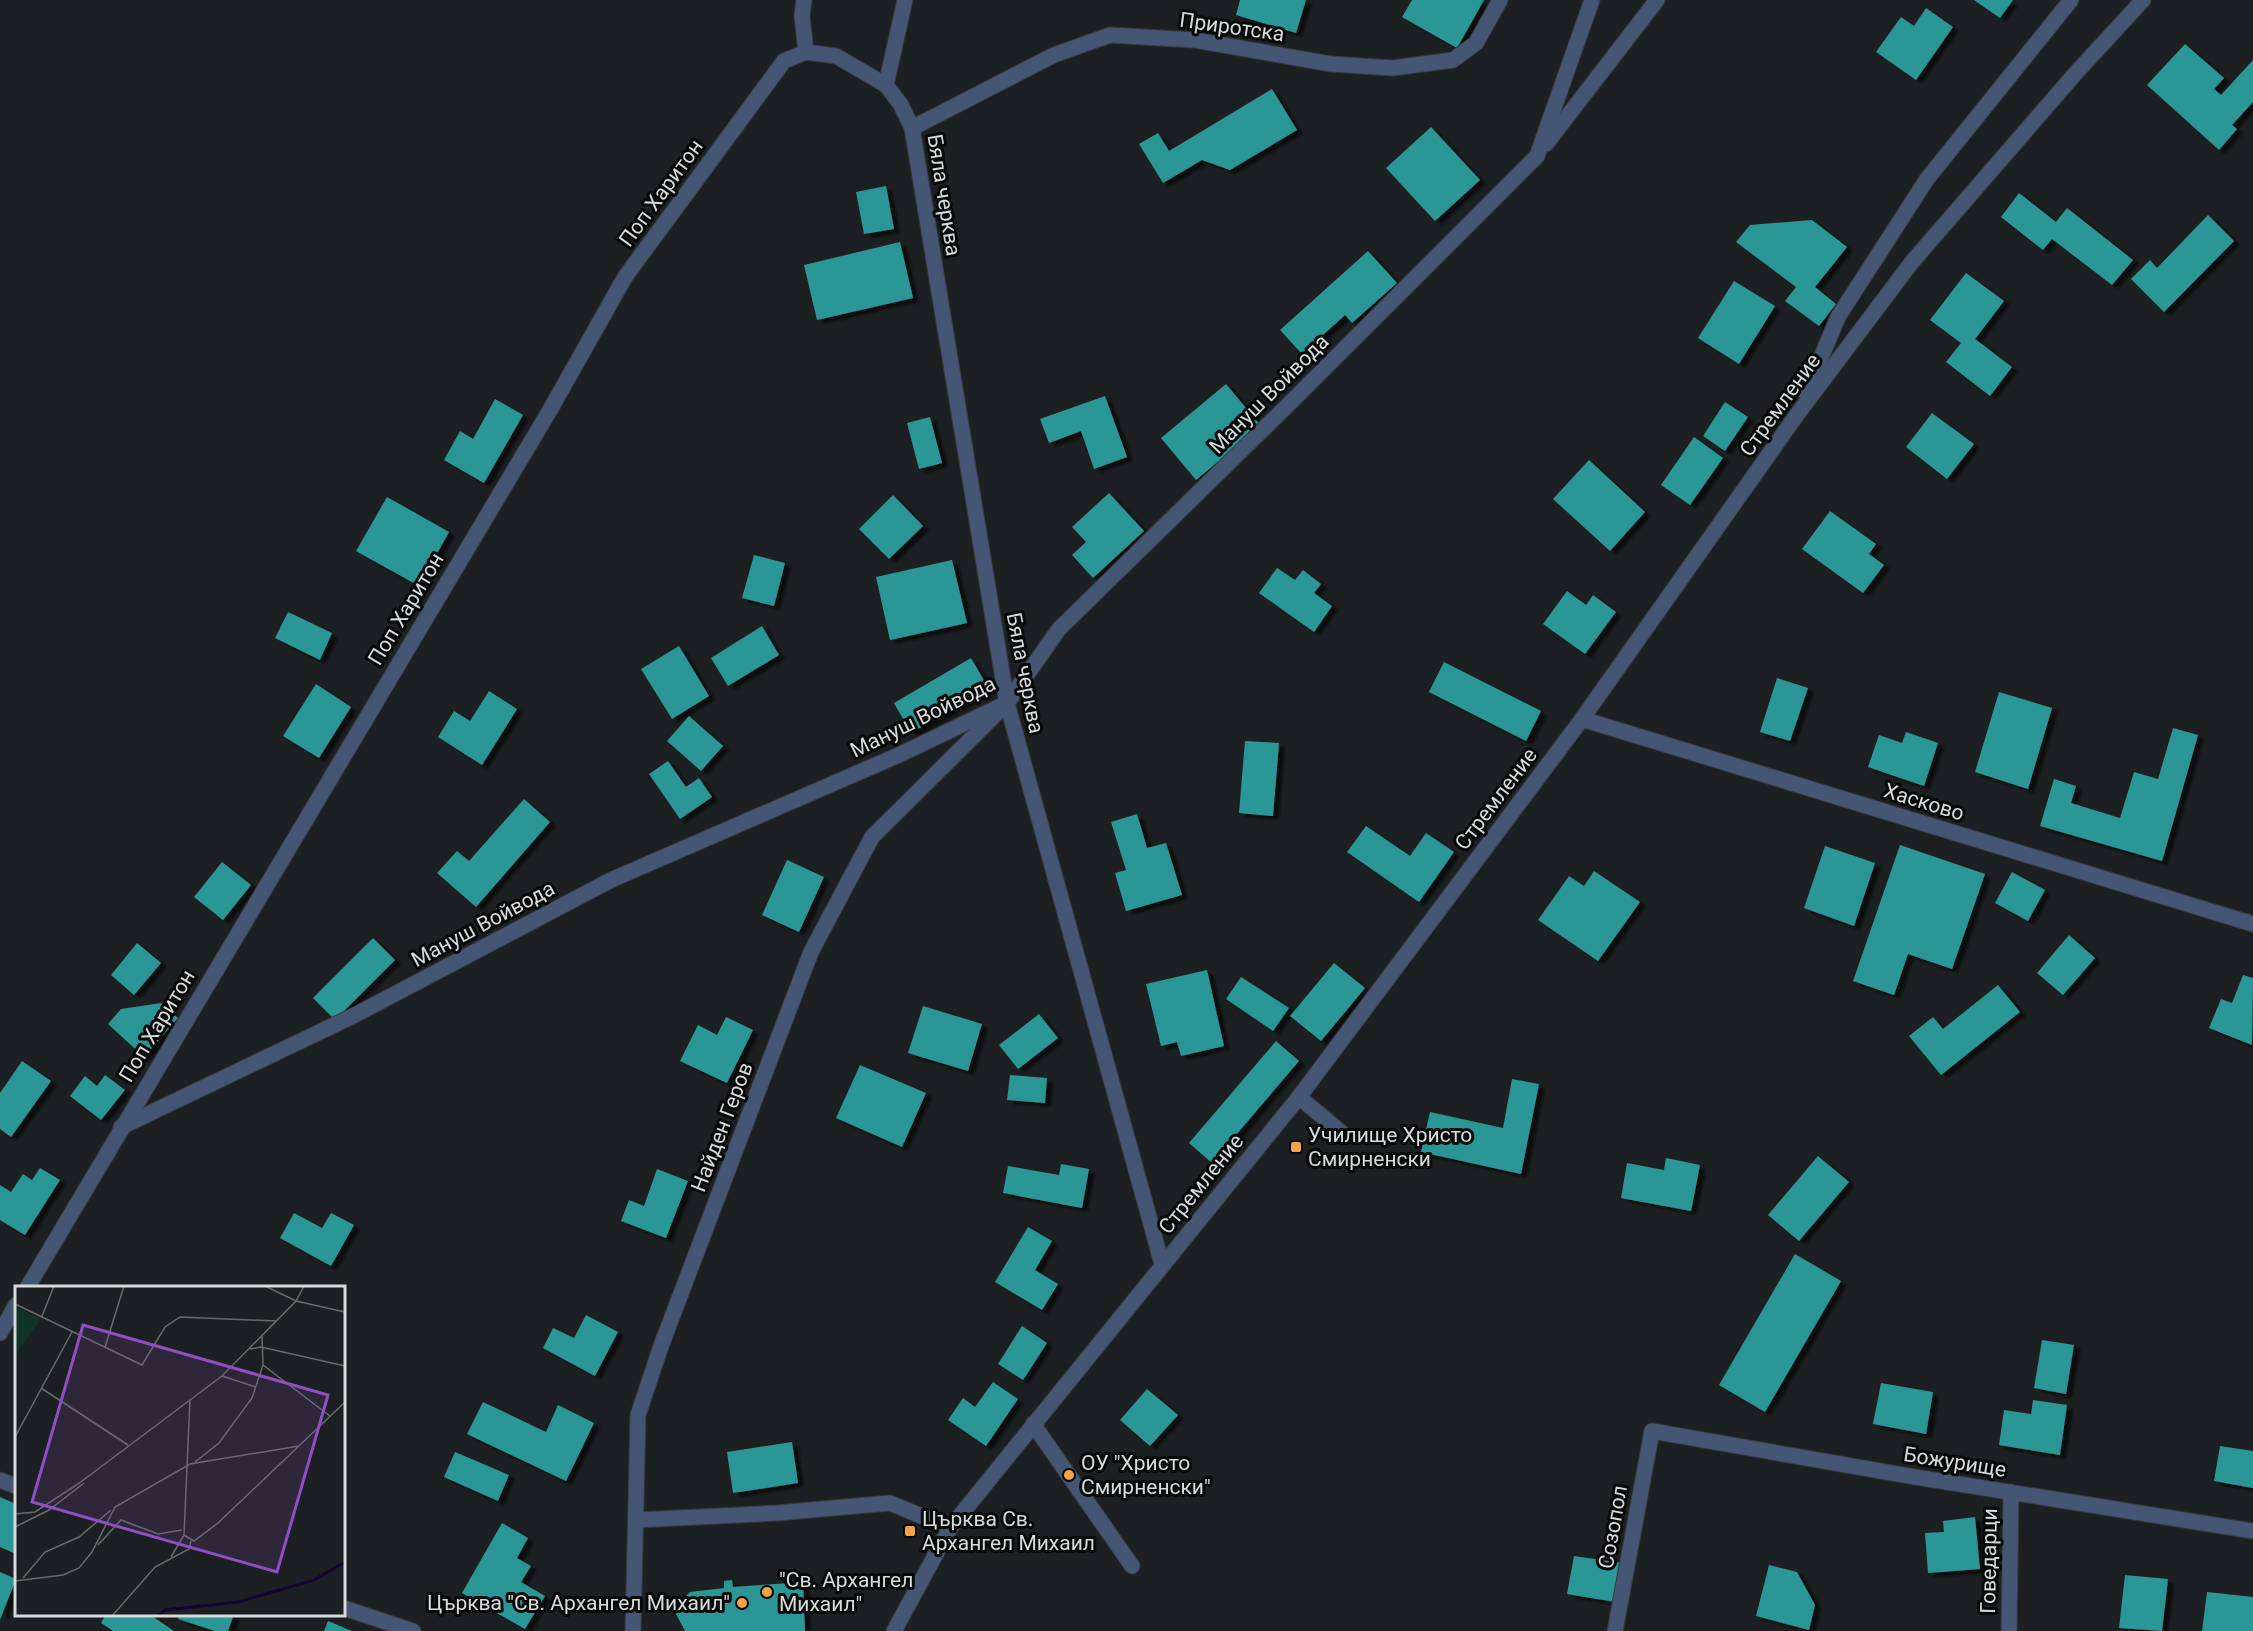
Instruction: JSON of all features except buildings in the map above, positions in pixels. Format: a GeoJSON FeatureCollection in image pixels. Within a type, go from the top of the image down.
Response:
{"type":"FeatureCollection","features":[{"type":"Feature","properties":{"kind":"street"},"geometry":{"type":"LineString","coordinates":[[804,0],[802,16],[806,52],[836,56],[886,86],[905,0]]}},
{"type":"Feature","properties":{"kind":"street","name":"Приротска"},"geometry":{"type":"LineString","coordinates":[[912,128],[1054,55],[1110,35],[1194,40],[1331,64],[1394,68],[1453,60],[1476,43],[1500,0]]}},
{"type":"Feature","properties":{"kind":"street","name":"Мануш Войвода"},"geometry":{"type":"LineString","coordinates":[[121,1127],[354,1016],[611,880],[902,754],[1007,703],[1059,629],[1291,402],[1537,156],[1592,0]]}},
{"type":"Feature","properties":{"kind":"street"},"geometry":{"type":"LineString","coordinates":[[1537,156],[1657,0]]}},
{"type":"Feature","properties":{"kind":"street"},"geometry":{"type":"LineString","coordinates":[[1796,416],[1838,317],[1927,179],[2071,0]]}},
{"type":"Feature","properties":{"kind":"street","name":"Стремление"},"geometry":{"type":"LineString","coordinates":[[894,1631],[950,1528],[1299,1097],[1582,719],[1796,416],[1912,262],[2074,75],[2143,0]]}},
{"type":"Feature","properties":{"kind":"street","name":"Поп Харитон"},"geometry":{"type":"LineString","coordinates":[[28,1286],[544,420],[626,277],[784,61],[806,52]]}},
{"type":"Feature","properties":{"kind":"street","name":"Бяла черква"},"geometry":{"type":"LineString","coordinates":[[886,86],[901,105],[912,128],[1007,703],[1162,1264]]}},
{"type":"Feature","properties":{"kind":"street","name":"Найден Геров"},"geometry":{"type":"LineString","coordinates":[[633,1631],[638,1415],[811,952],[872,837],[1007,703]]}},
{"type":"Feature","properties":{"kind":"street","name":"Хасково"},"geometry":{"type":"LineString","coordinates":[[1582,719],[2253,924]]}},
{"type":"Feature","properties":{"kind":"street"},"geometry":{"type":"LineString","coordinates":[[1299,1097],[1342,1134]]}},
{"type":"Feature","properties":{"kind":"street"},"geometry":{"type":"LineString","coordinates":[[0,1333],[15,1307]]}},
{"type":"Feature","properties":{"kind":"street"},"geometry":{"type":"LineString","coordinates":[[1033,1424],[1132,1566]]}},
{"type":"Feature","properties":{"kind":"street","name":"Божурище"},"geometry":{"type":"LineString","coordinates":[[1652,1431],[1915,1477],[2253,1531]]}},
{"type":"Feature","properties":{"kind":"street","name":"Созопол"},"geometry":{"type":"LineString","coordinates":[[1616,1631],[1652,1431]]}},
{"type":"Feature","properties":{"kind":"street"},"geometry":{"type":"LineString","coordinates":[[0,1480],[15,1486]]}},
{"type":"Feature","properties":{"kind":"street","name":"Говедарци"},"geometry":{"type":"LineString","coordinates":[[2009,1631],[2011,1491]]}},
{"type":"Feature","properties":{"kind":"street"},"geometry":{"type":"LineString","coordinates":[[637,1520],[777,1513],[890,1503],[950,1528]]}},
{"type":"Feature","properties":{"kind":"street"},"geometry":{"type":"LineString","coordinates":[[345,1608],[413,1631]]}},
{"type":"Feature","properties":{"kind":"place","name":"Училище Христо Смирненски"},"geometry":{"type":"Point","coordinates":[1296,1147]}},
{"type":"Feature","properties":{"kind":"place","name":"ОУ \"Христо Смирненски\""},"geometry":{"type":"Point","coordinates":[1069,1475]}},
{"type":"Feature","properties":{"kind":"place","name":"Църква Св. Архангел Михаил"},"geometry":{"type":"Point","coordinates":[910,1531]}},
{"type":"Feature","properties":{"kind":"place","name":"\"Св. Архангел Михаил\""},"geometry":{"type":"Point","coordinates":[767,1592]}},
{"type":"Feature","properties":{"kind":"place","name":"Църква \"Св. Архангел Михаил\""},"geometry":{"type":"Point","coordinates":[742,1603]}}]}
